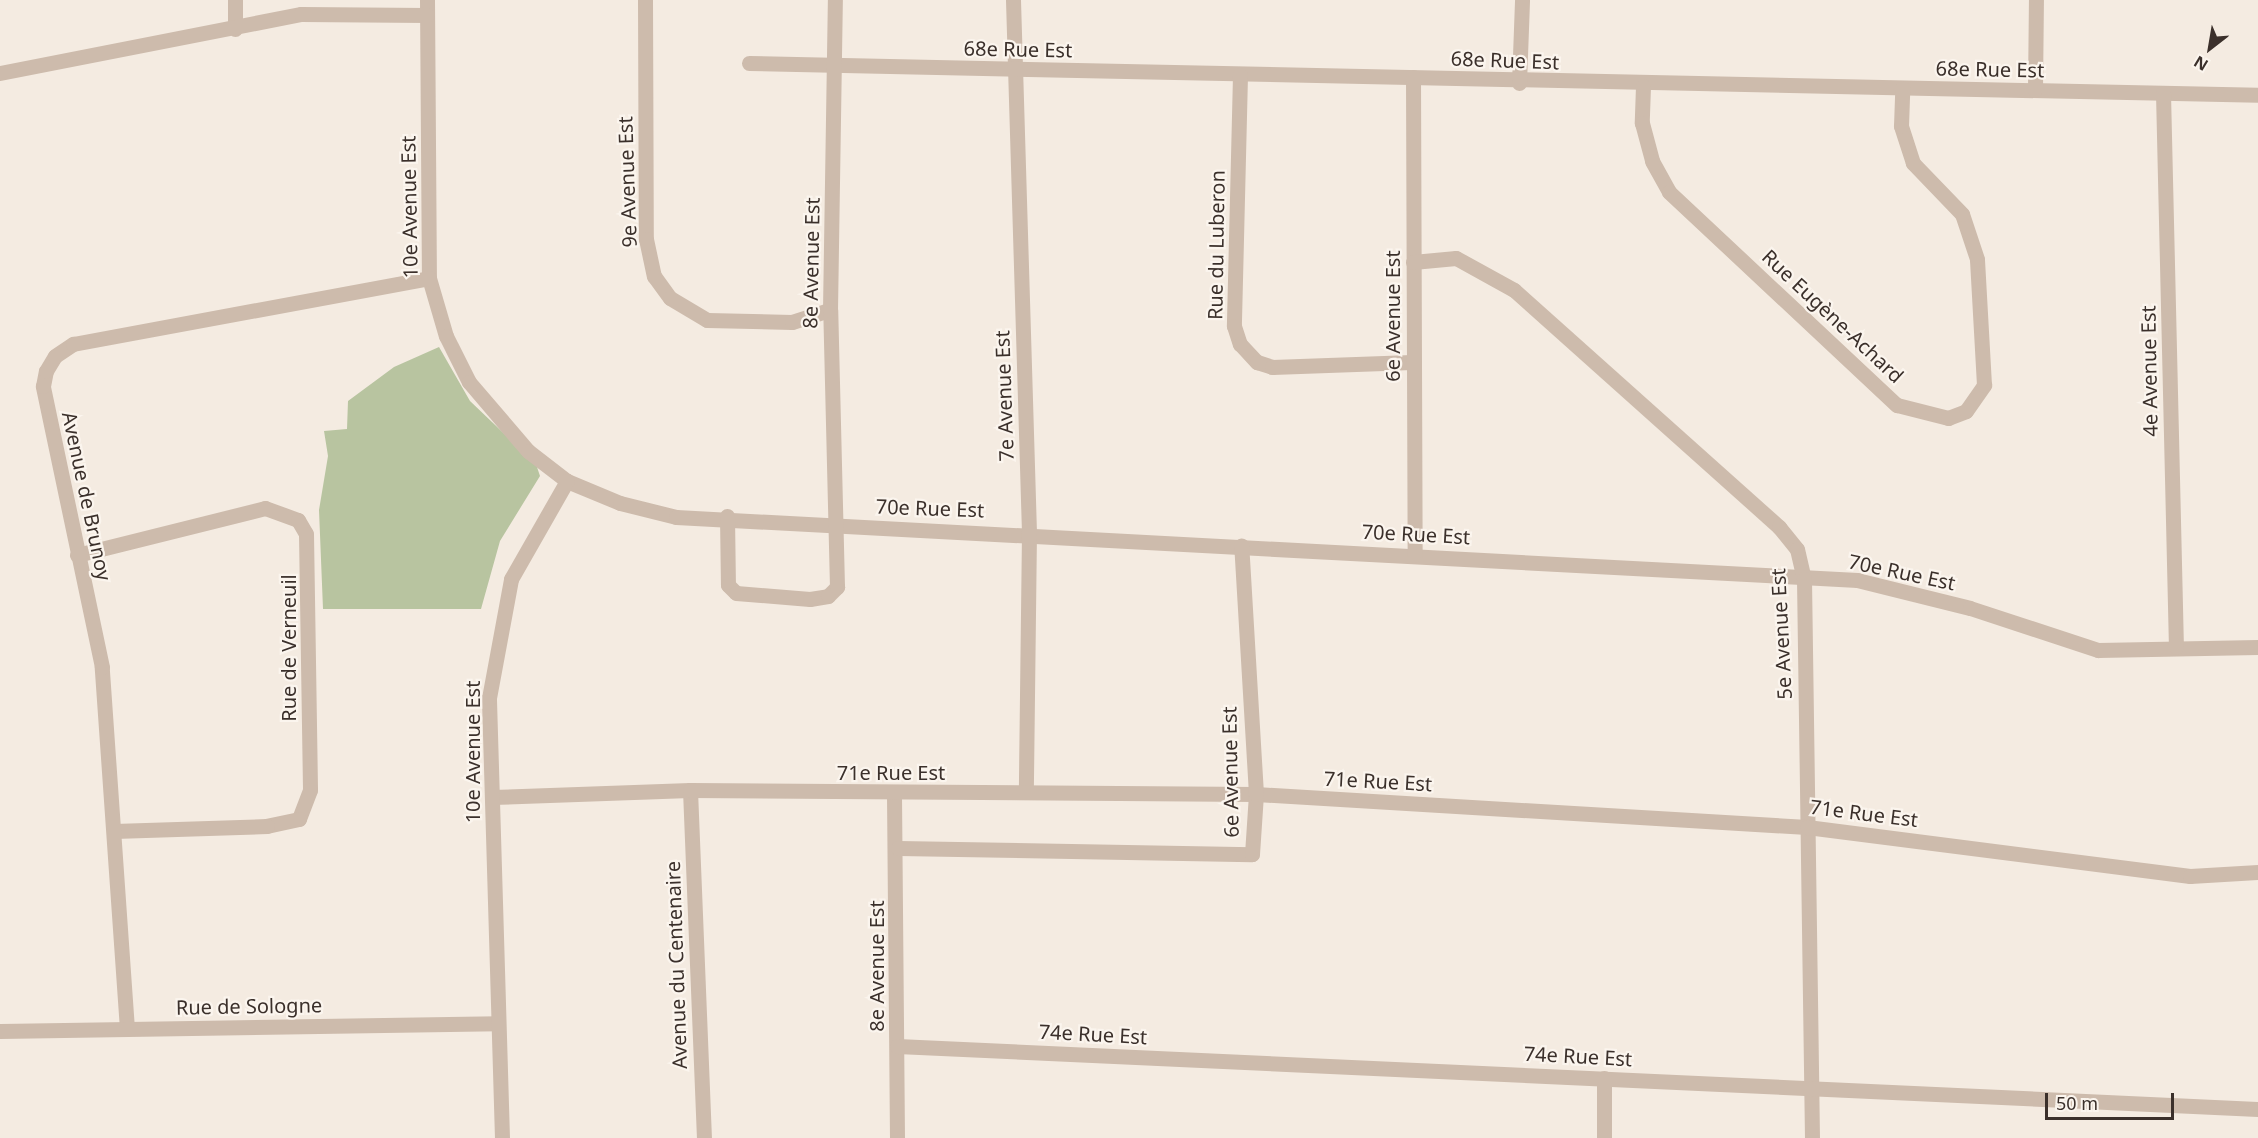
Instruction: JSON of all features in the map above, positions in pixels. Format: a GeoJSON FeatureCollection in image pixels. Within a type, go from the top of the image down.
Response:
{"type":"FeatureCollection","features":[{"type":"Feature","properties":{"kind":"street"},"geometry":{"type":"LineString","coordinates":[[235,0],[235,28]]}},
{"type":"Feature","properties":{"kind":"street","name":"9e Avenue Est"},"geometry":{"type":"LineString","coordinates":[[645,0],[646,239],[654,276],[670,298],[707,320],[792,322],[830,310]]}},
{"type":"Feature","properties":{"kind":"street","name":"8e Avenue Est"},"geometry":{"type":"LineString","coordinates":[[727,516],[728,585],[746,595],[828,596],[837,587],[839,526],[830,310],[836,0]]}},
{"type":"Feature","properties":{"kind":"street","name":"7e Avenue Est"},"geometry":{"type":"LineString","coordinates":[[1013,0],[1029,532],[1026,791]]}},
{"type":"Feature","properties":{"kind":"street"},"geometry":{"type":"LineString","coordinates":[[1519,82],[1522,0]]}},
{"type":"Feature","properties":{"kind":"street"},"geometry":{"type":"LineString","coordinates":[[2035,90],[2036,0]]}},
{"type":"Feature","properties":{"kind":"street"},"geometry":{"type":"LineString","coordinates":[[0,73],[301,14],[427,8]]}},
{"type":"Feature","properties":{"kind":"street","name":"10e Avenue Est"},"geometry":{"type":"LineString","coordinates":[[427,8],[429,278],[446,336],[469,382],[528,451],[567,481],[526,546],[498,629],[489,698],[502,1138]]}},
{"type":"Feature","properties":{"kind":"street","name":"68e Rue Est"},"geometry":{"type":"LineString","coordinates":[[749,63],[1413,77],[1643,86],[2258,95]]}},
{"type":"Feature","properties":{"kind":"street","name":"Rue du Luberon"},"geometry":{"type":"LineString","coordinates":[[1240,75],[1234,326],[1240,344],[1257,362],[1272,367],[1412,362]]}},
{"type":"Feature","properties":{"kind":"street","name":"6e Avenue Est"},"geometry":{"type":"LineString","coordinates":[[1413,77],[1412,362],[1415,555]]}},
{"type":"Feature","properties":{"kind":"street","name":"Rue Eugène-Achard"},"geometry":{"type":"LineString","coordinates":[[1643,86],[1642,123],[1652,160],[1670,192],[1897,405],[1948,418],[1966,411],[1984,385],[1977,260],[1962,214],[1913,163],[1901,126],[1902,88]]}},
{"type":"Feature","properties":{"kind":"street","name":"4e Avenue Est"},"geometry":{"type":"LineString","coordinates":[[2163,93],[2176,647]]}},
{"type":"Feature","properties":{"kind":"street","name":"5e Avenue Est"},"geometry":{"type":"LineString","coordinates":[[1413,262],[1456,258],[1514,290],[1779,527],[1797,549],[1804,579],[1812,1138]]}},
{"type":"Feature","properties":{"kind":"street","name":"Avenue de Brunoy"},"geometry":{"type":"LineString","coordinates":[[127,1029],[102,667],[43,386],[55,356],[73,344],[429,278]]}},
{"type":"Feature","properties":{"kind":"street","name":"70e Rue Est"},"geometry":{"type":"LineString","coordinates":[[567,481],[620,503],[676,517],[727,516],[839,526],[1029,532],[1804,579],[1857,580],[1908,590],[2098,650],[2258,647]]}},
{"type":"Feature","properties":{"kind":"street","name":"Rue de Verneuil"},"geometry":{"type":"LineString","coordinates":[[78,555],[265,508],[298,520],[306,534],[310,790],[299,819],[267,826],[114,831]]}},
{"type":"Feature","properties":{"kind":"street","name":"6e Avenue Est"},"geometry":{"type":"LineString","coordinates":[[898,848],[1252,854],[1256,794],[1241,545]]}},
{"type":"Feature","properties":{"kind":"street","name":"71e Rue Est"},"geometry":{"type":"LineString","coordinates":[[492,797],[690,790],[894,795],[1026,791],[1256,794],[1807,827],[2190,876],[2258,872]]}},
{"type":"Feature","properties":{"kind":"street","name":"Avenue du Centenaire"},"geometry":{"type":"LineString","coordinates":[[690,790],[704,1138]]}},
{"type":"Feature","properties":{"kind":"street","name":"8e Avenue Est"},"geometry":{"type":"LineString","coordinates":[[894,795],[898,848],[897,1138]]}},
{"type":"Feature","properties":{"kind":"street","name":"Rue de Sologne"},"geometry":{"type":"LineString","coordinates":[[0,1031],[498,1023]]}},
{"type":"Feature","properties":{"kind":"street","name":"74e Rue Est"},"geometry":{"type":"LineString","coordinates":[[897,1046],[2258,1109]]}},
{"type":"Feature","properties":{"kind":"street"},"geometry":{"type":"LineString","coordinates":[[1604,1078],[1604,1138]]}},
{"type":"Feature","properties":{"kind":"green space"},"geometry":{"type":"Polygon","coordinates":[[[439,347],[470,401],[536,464],[540,476],[500,541],[481,609],[323,609],[319,510],[328,456],[324,431],[347,429],[348,401],[394,367],[439,347]]]}}]}
